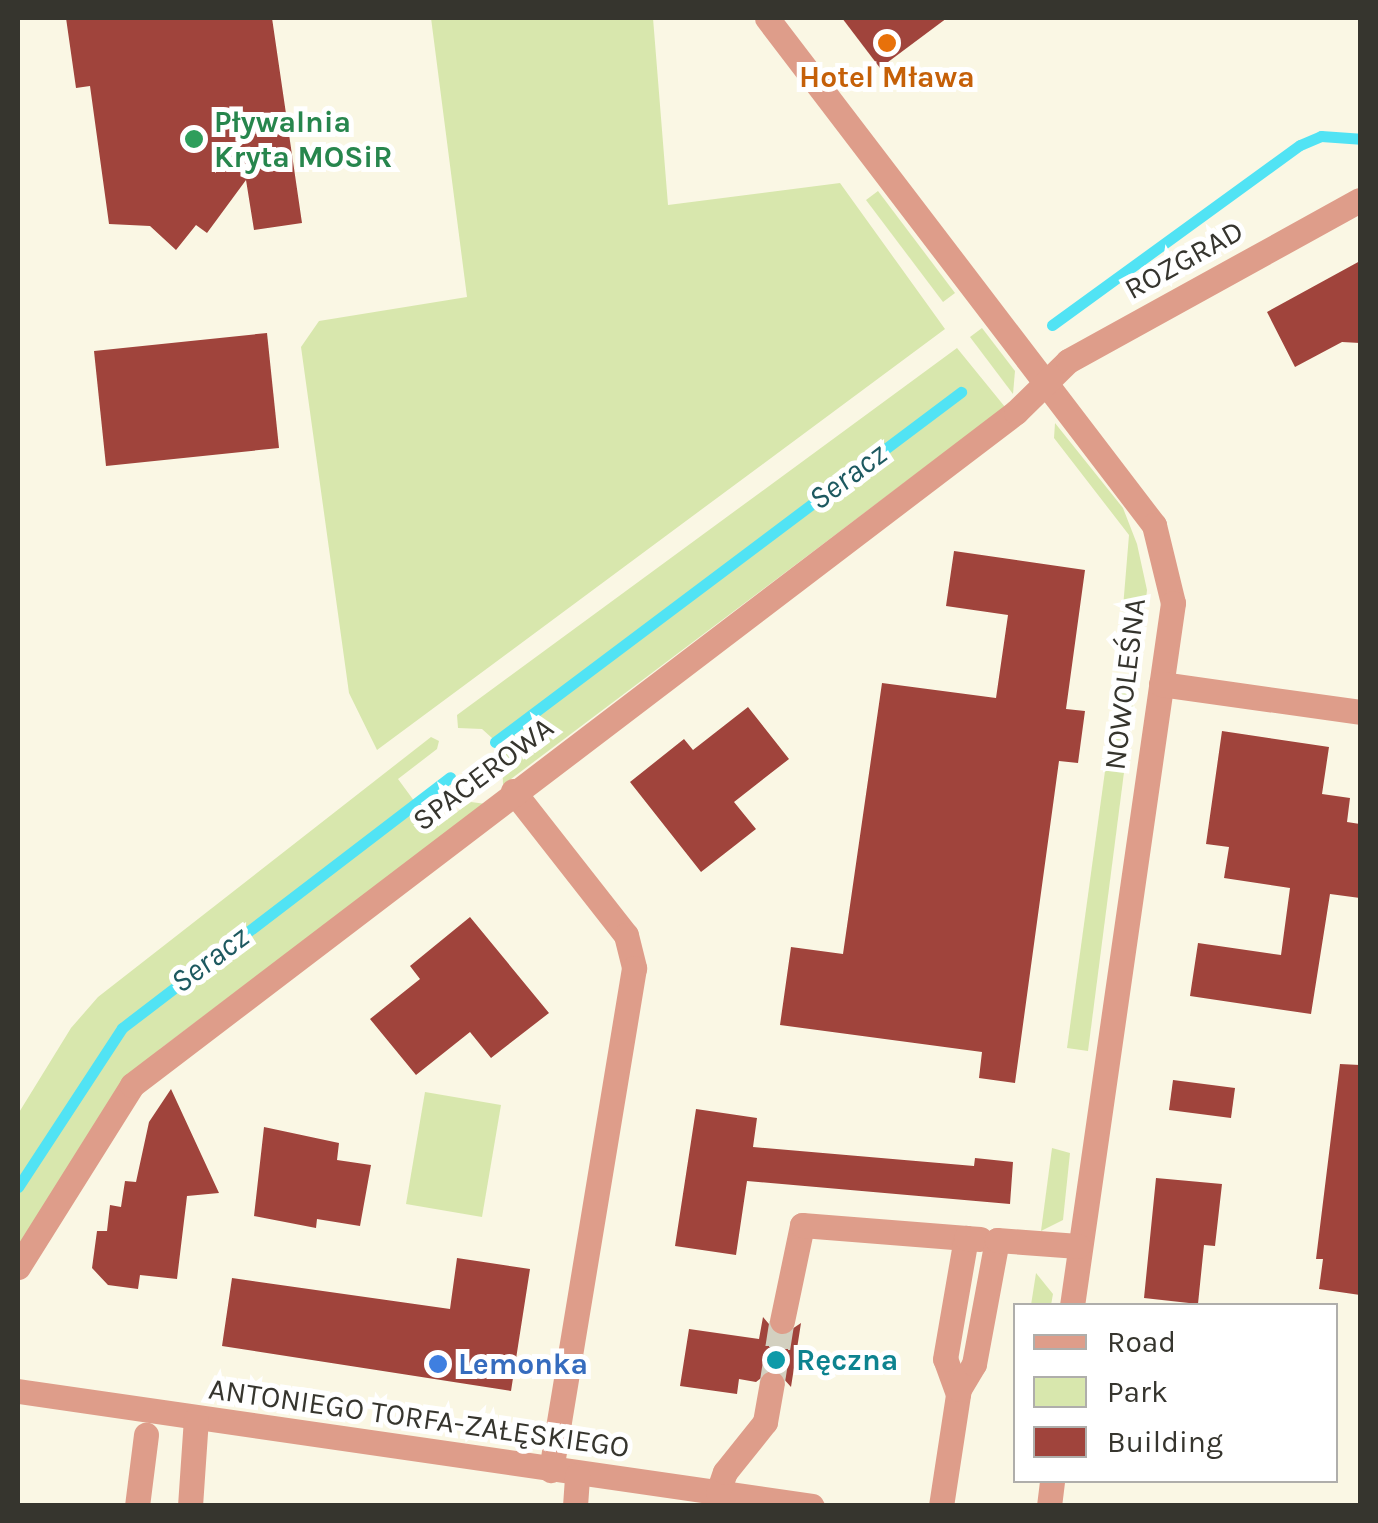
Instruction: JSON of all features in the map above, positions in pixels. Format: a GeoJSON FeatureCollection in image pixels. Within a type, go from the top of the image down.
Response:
{"type":"FeatureCollection","features":[{"type":"Feature","properties":{"kind":"street","name":"NOWOLEŚNA"},"geometry":{"type":"LineString","coordinates":[[767,18],[1154,525],[1173,603],[1072,1303]]}},
{"type":"Feature","properties":{"kind":"street","name":"ROZGRAD"},"geometry":{"type":"LineString","coordinates":[[1043,383],[1068,362],[1360,200]]}},
{"type":"Feature","properties":{"kind":"street","name":"SPACEROWA"},"geometry":{"type":"LineString","coordinates":[[18,1267],[132,1084],[1016,412],[1043,383]]}},
{"type":"Feature","properties":{"kind":"street"},"geometry":{"type":"LineString","coordinates":[[1161,684],[1360,712]]}},
{"type":"Feature","properties":{"kind":"street"},"geometry":{"type":"LineString","coordinates":[[513,791],[626,935],[634,968],[551,1470]]}},
{"type":"Feature","properties":{"kind":"street"},"geometry":{"type":"LineString","coordinates":[[782,1321],[802,1225],[1078,1246]]}},
{"type":"Feature","properties":{"kind":"street"},"geometry":{"type":"LineString","coordinates":[[958,1394],[945,1359],[966,1238]]}},
{"type":"Feature","properties":{"kind":"street"},"geometry":{"type":"LineString","coordinates":[[941,1506],[958,1394],[974,1364],[997,1240]]}},
{"type":"Feature","properties":{"kind":"street"},"geometry":{"type":"LineString","coordinates":[[718,1492],[725,1472],[765,1422],[772,1384]]}},
{"type":"Feature","properties":{"kind":"street","name":"ANTONIEGO TORFA-ZAŁĘSKIEGO"},"geometry":{"type":"LineString","coordinates":[[18,1391],[577,1475],[812,1506]]}},
{"type":"Feature","properties":{"kind":"street"},"geometry":{"type":"LineString","coordinates":[[190,1506],[196,1419]]}},
{"type":"Feature","properties":{"kind":"street"},"geometry":{"type":"LineString","coordinates":[[136,1506],[146,1436]]}},
{"type":"Feature","properties":{"kind":"street"},"geometry":{"type":"LineString","coordinates":[[575,1506],[577,1475]]}},
{"type":"Feature","properties":{"kind":"green space"},"geometry":{"type":"Polygon","coordinates":[[[431,18],[653,18],[668,205],[840,183],[945,329],[377,750],[349,693],[301,347],[319,321],[467,297],[431,18]]]}},
{"type":"Feature","properties":{"kind":"green space"},"geometry":{"type":"Polygon","coordinates":[[[878,191],[955,293],[943,302],[866,200],[878,191]]]}},
{"type":"Feature","properties":{"kind":"green space"},"geometry":{"type":"Polygon","coordinates":[[[982,328],[1015,371],[1013,394],[970,337],[982,328]]]}},
{"type":"Feature","properties":{"kind":"green space"},"geometry":{"type":"Polygon","coordinates":[[[957,348],[1005,407],[503,785],[502,747],[482,729],[458,728],[457,715],[957,348]]]}},
{"type":"Feature","properties":{"kind":"green space"},"geometry":{"type":"Polygon","coordinates":[[[1055,423],[1123,508],[1137,544],[1147,590],[1139,663],[1119,656],[1129,535],[1054,438],[1055,423]]]}},
{"type":"Feature","properties":{"kind":"green space"},"geometry":{"type":"Polygon","coordinates":[[[1116,691],[1134,695],[1088,1051],[1067,1048],[1116,691]]]}},
{"type":"Feature","properties":{"kind":"green space"},"geometry":{"type":"Polygon","coordinates":[[[431,737],[439,741],[437,749],[398,779],[434,828],[471,802],[486,804],[160,1049],[18,1247],[18,1114],[71,1028],[98,997],[431,737]]]}},
{"type":"Feature","properties":{"kind":"green space"},"geometry":{"type":"Polygon","coordinates":[[[425,1092],[501,1105],[482,1217],[406,1204],[425,1092]]]}},
{"type":"Feature","properties":{"kind":"green space"},"geometry":{"type":"Polygon","coordinates":[[[1052,1148],[1070,1153],[1063,1220],[1041,1231],[1052,1148]]]}},
{"type":"Feature","properties":{"kind":"green space"},"geometry":{"type":"Polygon","coordinates":[[[1036,1273],[1053,1294],[1051,1303],[1031,1303],[1036,1273]]]}},
{"type":"Feature","properties":{"kind":"building","name":"Pływalnia Kryta MOSiR"},"geometry":{"type":"Polygon","coordinates":[[[66,18],[272,18],[302,223],[254,230],[246,180],[207,233],[196,225],[176,250],[150,226],[109,224],[90,86],[76,88],[66,18]]]}},
{"type":"Feature","properties":{"kind":"building","name":"Hotel Mława"},"geometry":{"type":"Polygon","coordinates":[[[842,18],[947,18],[880,68],[842,18]]]}},
{"type":"Feature","properties":{"kind":"building"},"geometry":{"type":"Polygon","coordinates":[[[1360,261],[1360,343],[1342,342],[1295,367],[1267,312],[1360,261]]]}},
{"type":"Feature","properties":{"kind":"building"},"geometry":{"type":"Polygon","coordinates":[[[267,333],[279,448],[106,466],[94,351],[267,333]]]}},
{"type":"Feature","properties":{"kind":"building"},"geometry":{"type":"Polygon","coordinates":[[[954,551],[1085,570],[1066,709],[1085,711],[1078,763],[1059,761],[1015,1083],[979,1078],[982,1052],[780,1025],[791,947],[843,954],[882,683],[996,698],[1008,615],[946,606],[954,551]]]}},
{"type":"Feature","properties":{"kind":"building"},"geometry":{"type":"Polygon","coordinates":[[[748,707],[789,759],[734,802],[756,829],[701,872],[630,782],[684,739],[693,750],[748,707]]]}},
{"type":"Feature","properties":{"kind":"building"},"geometry":{"type":"Polygon","coordinates":[[[1222,731],[1329,747],[1322,794],[1350,798],[1347,822],[1360,824],[1360,898],[1330,894],[1311,1014],[1190,996],[1198,943],[1281,955],[1290,888],[1224,878],[1229,847],[1206,844],[1222,731]]]}},
{"type":"Feature","properties":{"kind":"building"},"geometry":{"type":"Polygon","coordinates":[[[470,917],[549,1013],[491,1058],[470,1032],[416,1075],[370,1019],[420,979],[410,966],[470,917]]]}},
{"type":"Feature","properties":{"kind":"building"},"geometry":{"type":"Polygon","coordinates":[[[1340,1064],[1360,1065],[1360,1295],[1319,1289],[1323,1259],[1316,1259],[1340,1064]]]}},
{"type":"Feature","properties":{"kind":"building"},"geometry":{"type":"Polygon","coordinates":[[[1173,1080],[1235,1088],[1231,1118],[1169,1110],[1173,1080]]]}},
{"type":"Feature","properties":{"kind":"building"},"geometry":{"type":"Polygon","coordinates":[[[171,1089],[219,1193],[187,1196],[177,1279],[140,1275],[138,1289],[108,1285],[92,1268],[97,1231],[107,1231],[110,1205],[121,1207],[125,1181],[136,1182],[149,1122],[171,1089]]]}},
{"type":"Feature","properties":{"kind":"building"},"geometry":{"type":"Polygon","coordinates":[[[696,1109],[757,1118],[753,1147],[974,1166],[975,1158],[1013,1162],[1010,1204],[747,1181],[736,1255],[675,1246],[696,1109]]]}},
{"type":"Feature","properties":{"kind":"building"},"geometry":{"type":"Polygon","coordinates":[[[264,1127],[339,1143],[337,1160],[371,1165],[360,1226],[317,1219],[316,1228],[254,1216],[264,1127]]]}},
{"type":"Feature","properties":{"kind":"building"},"geometry":{"type":"Polygon","coordinates":[[[1156,1178],[1222,1184],[1215,1246],[1204,1245],[1198,1303],[1144,1298],[1156,1178]]]}},
{"type":"Feature","properties":{"kind":"building"},"geometry":{"type":"Polygon","coordinates":[[[457,1258],[530,1269],[511,1391],[222,1346],[232,1278],[450,1309],[457,1258]]]}},
{"type":"Feature","properties":{"kind":"building"},"geometry":{"type":"Polygon","coordinates":[[[763,1317],[780,1337],[801,1323],[791,1387],[774,1368],[756,1382],[739,1379],[737,1394],[680,1386],[689,1329],[759,1339],[763,1317]]]}},
{"type":"Feature","properties":{"kind":"waterway","name":"Seracz"},"geometry":{"type":"LineString","coordinates":[[1052,325],[1300,145],[1321,136],[1360,139]]}},
{"type":"Feature","properties":{"kind":"waterway","name":"Seracz"},"geometry":{"type":"LineString","coordinates":[[495,742],[961,392]]}},
{"type":"Feature","properties":{"kind":"waterway","name":"Seracz"},"geometry":{"type":"LineString","coordinates":[[18,1187],[122,1028],[450,777]]}},
{"type":"Feature","properties":{"kind":"tunnel"},"geometry":{"type":"LineString","coordinates":[[772,1384],[782,1321]]}},
{"type":"Feature","properties":{"kind":"place","name":"Hotel Mława"},"geometry":{"type":"Point","coordinates":[887,43]}},
{"type":"Feature","properties":{"kind":"place","name":"Pływalnia Kryta MOSiR"},"geometry":{"type":"Point","coordinates":[194,139]}},
{"type":"Feature","properties":{"kind":"place","name":"Ręczna"},"geometry":{"type":"Point","coordinates":[776,1360]}},
{"type":"Feature","properties":{"kind":"place","name":"Lemonka"},"geometry":{"type":"Point","coordinates":[438,1364]}}]}
